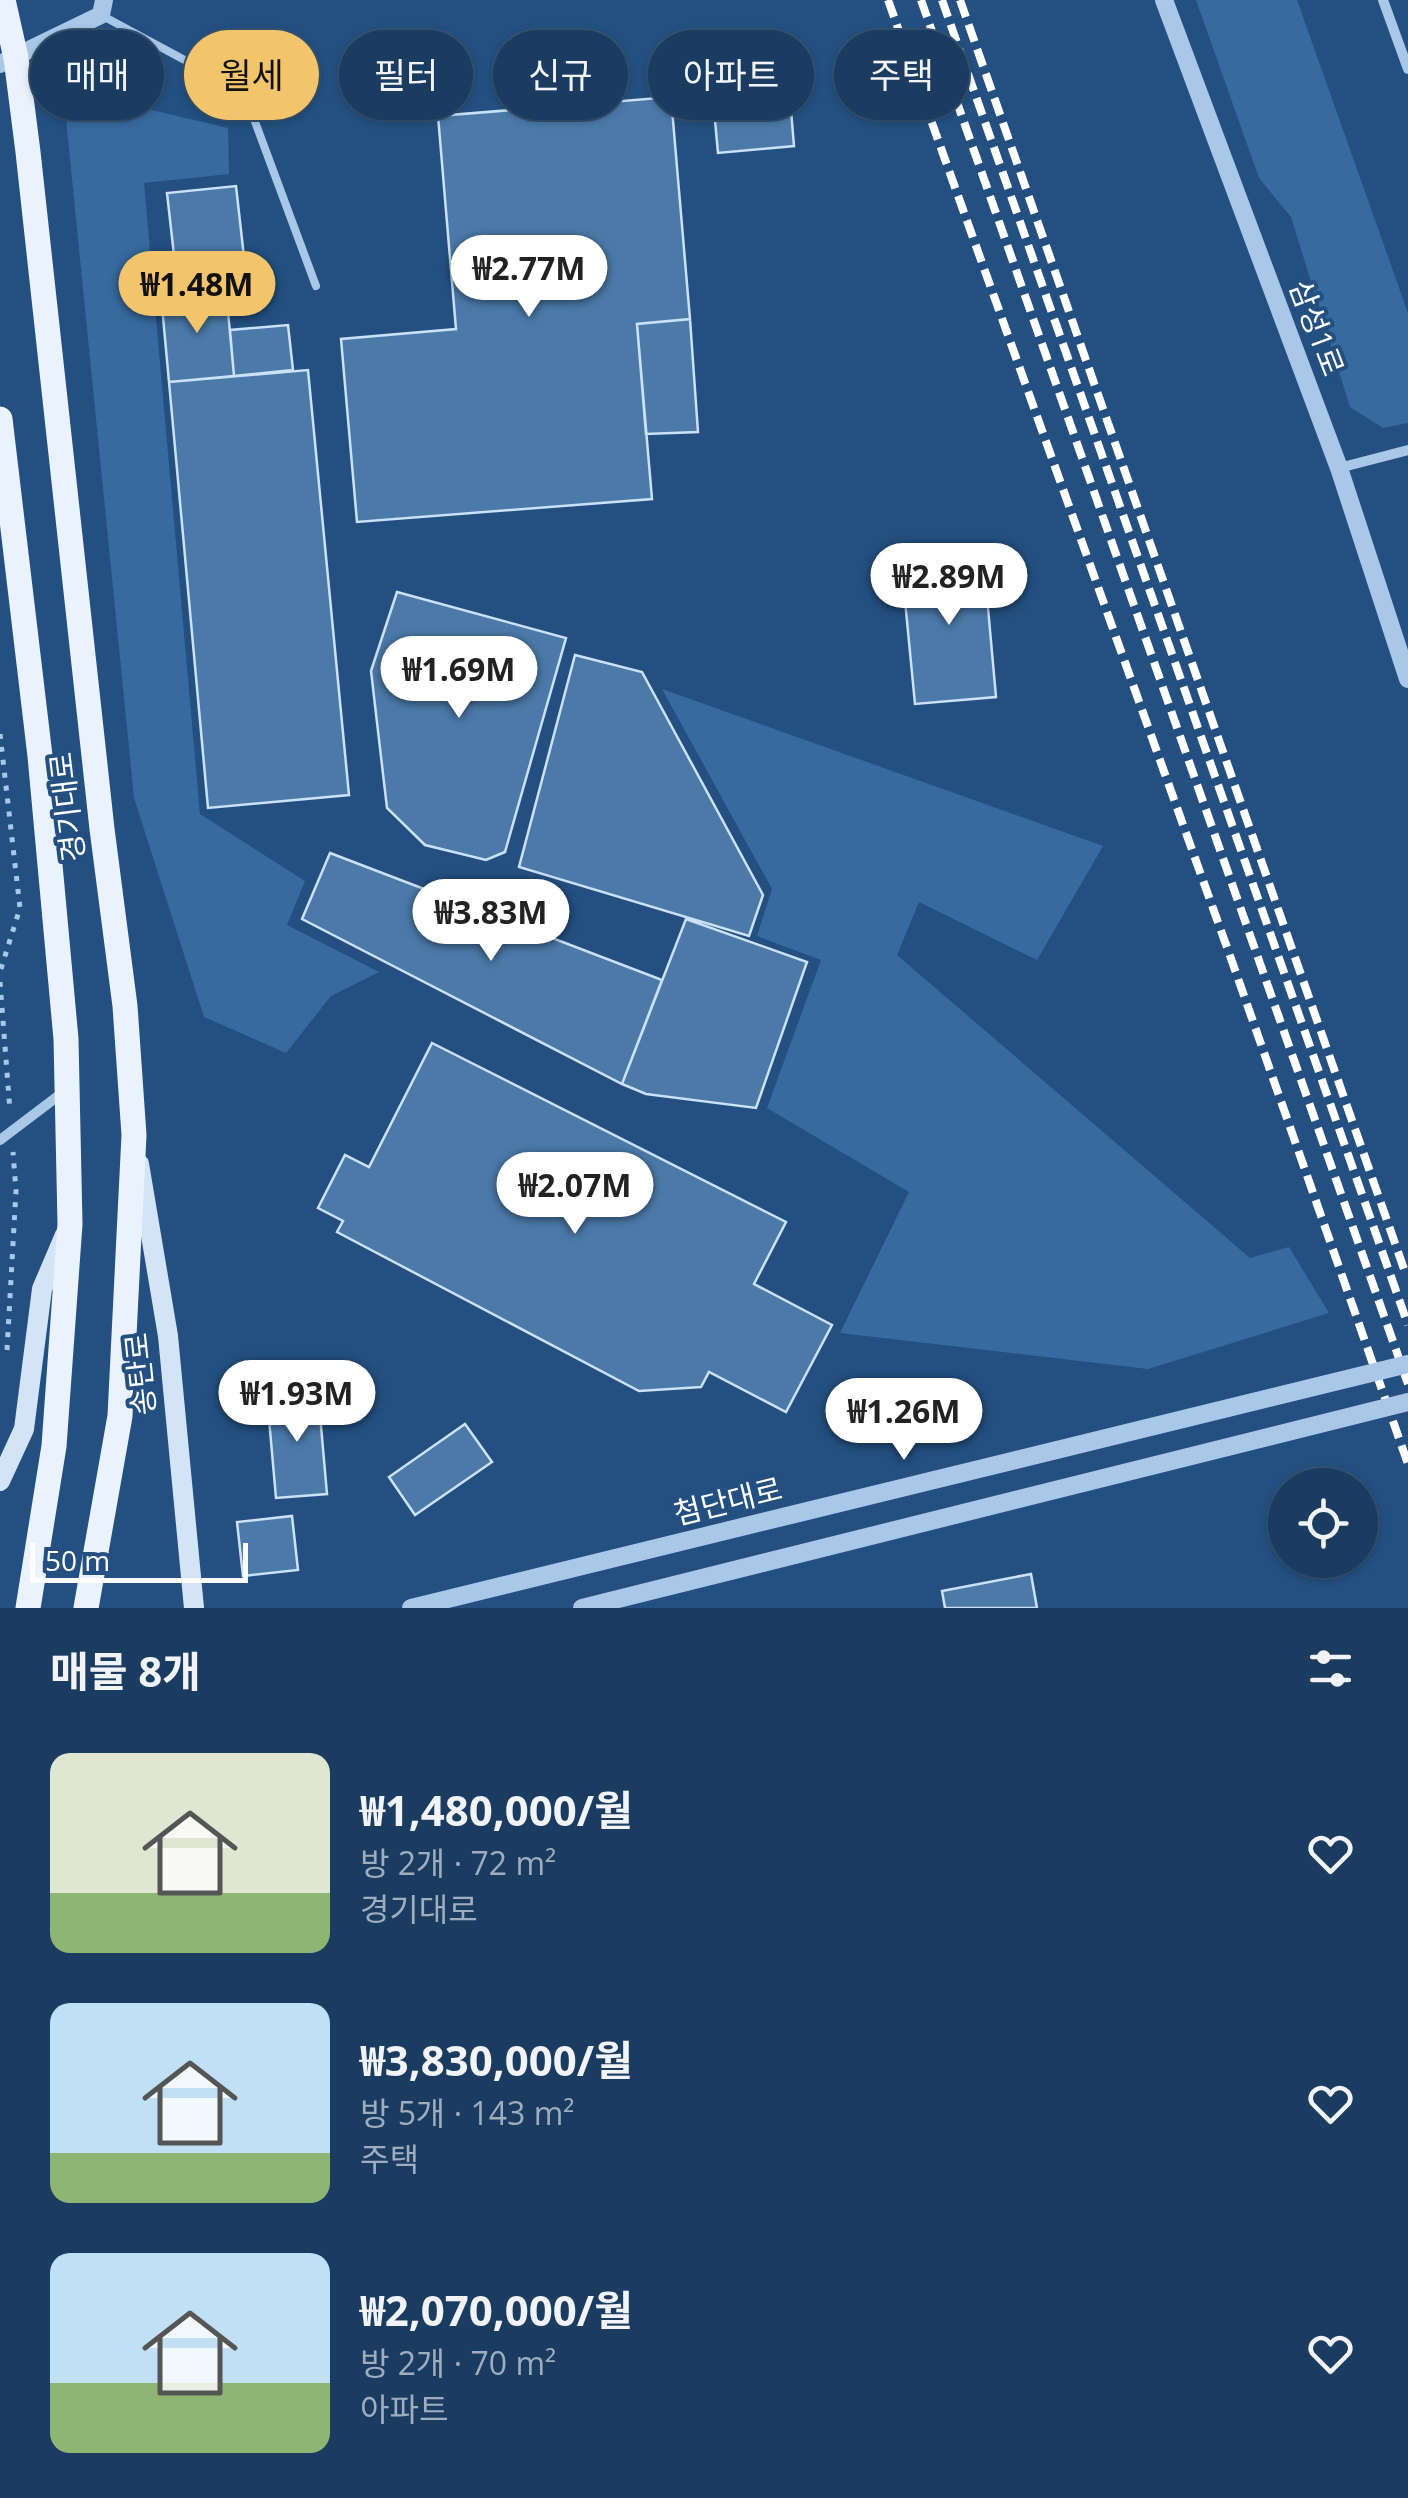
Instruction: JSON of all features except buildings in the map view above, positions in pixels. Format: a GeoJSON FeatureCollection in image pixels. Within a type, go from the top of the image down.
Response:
{"type":"FeatureCollection","features":[{"type":"Feature","properties":{"kind":"main road","name":"경기대로"},"geometry":{"type":"LineString","coordinates":[[3,0],[125,1006],[134,1135],[120,1416],[86,1608]]}},
{"type":"Feature","properties":{"kind":"main road","name":"경기대로"},"geometry":{"type":"LineString","coordinates":[[0,419],[40,756],[66,1040],[70,1224],[54,1446],[28,1608]]}},
{"type":"Feature","properties":{"kind":"main road","name":"송탄로"},"geometry":{"type":"LineString","coordinates":[[134,1135],[168,1336],[194,1608]]}},
{"type":"Feature","properties":{"kind":"main road"},"geometry":{"type":"LineString","coordinates":[[0,1481],[24,1429],[42,1289],[70,1224]]}},
{"type":"Feature","properties":{"kind":"street","name":"삼성1로"},"geometry":{"type":"LineString","coordinates":[[1164,0],[1340,468],[1408,679]]}},
{"type":"Feature","properties":{"kind":"street"},"geometry":{"type":"LineString","coordinates":[[1383,0],[1408,68]]}},
{"type":"Feature","properties":{"kind":"street"},"geometry":{"type":"LineString","coordinates":[[8,61],[102,8]]}},
{"type":"Feature","properties":{"kind":"street"},"geometry":{"type":"LineString","coordinates":[[1340,468],[1408,450]]}},
{"type":"Feature","properties":{"kind":"street"},"geometry":{"type":"LineString","coordinates":[[0,1140],[67,1089]]}},
{"type":"Feature","properties":{"kind":"street","name":"첨단대로"},"geometry":{"type":"LineString","coordinates":[[410,1608],[1408,1364]]}},
{"type":"Feature","properties":{"kind":"street"},"geometry":{"type":"LineString","coordinates":[[582,1608],[1408,1402]]}},
{"type":"Feature","properties":{"kind":"lane"},"geometry":{"type":"LineString","coordinates":[[102,8],[244,92],[316,286]]}},
{"type":"Feature","properties":{"kind":"path"},"geometry":{"type":"LineString","coordinates":[[0,734],[20,908],[0,972]]}},
{"type":"Feature","properties":{"kind":"path"},"geometry":{"type":"LineString","coordinates":[[0,982],[16,1191],[6,1368]]}},
{"type":"Feature","properties":{"kind":"shaded area"},"geometry":{"type":"Polygon","coordinates":[[[1196,0],[1297,0],[1408,313],[1408,423],[1383,428],[1350,407],[1291,217],[1259,178],[1196,0]]]}},
{"type":"Feature","properties":{"kind":"shaded area"},"geometry":{"type":"Polygon","coordinates":[[[164,113],[228,128],[229,174],[144,183],[200,814],[305,881],[287,925],[379,972],[331,996],[286,1053],[204,1017],[134,798],[66,120],[164,120],[164,113]]]}},
{"type":"Feature","properties":{"kind":"shaded area"},"geometry":{"type":"Polygon","coordinates":[[[662,689],[1103,846],[1037,960],[919,902],[897,955],[1250,1258],[1289,1247],[1329,1313],[1148,1369],[840,1333],[909,1192],[767,1108],[821,960],[757,936],[772,889],[662,689]]]}},
{"type":"Feature","properties":{"kind":"railway"},"geometry":{"type":"LineString","coordinates":[[888,0],[1408,1464]]}},
{"type":"Feature","properties":{"kind":"railway"},"geometry":{"type":"LineString","coordinates":[[921,0],[1408,1384]]}},
{"type":"Feature","properties":{"kind":"railway"},"geometry":{"type":"LineString","coordinates":[[942,0],[1408,1325]]}},
{"type":"Feature","properties":{"kind":"railway"},"geometry":{"type":"LineString","coordinates":[[960,0],[1404,1269]]}}]}
